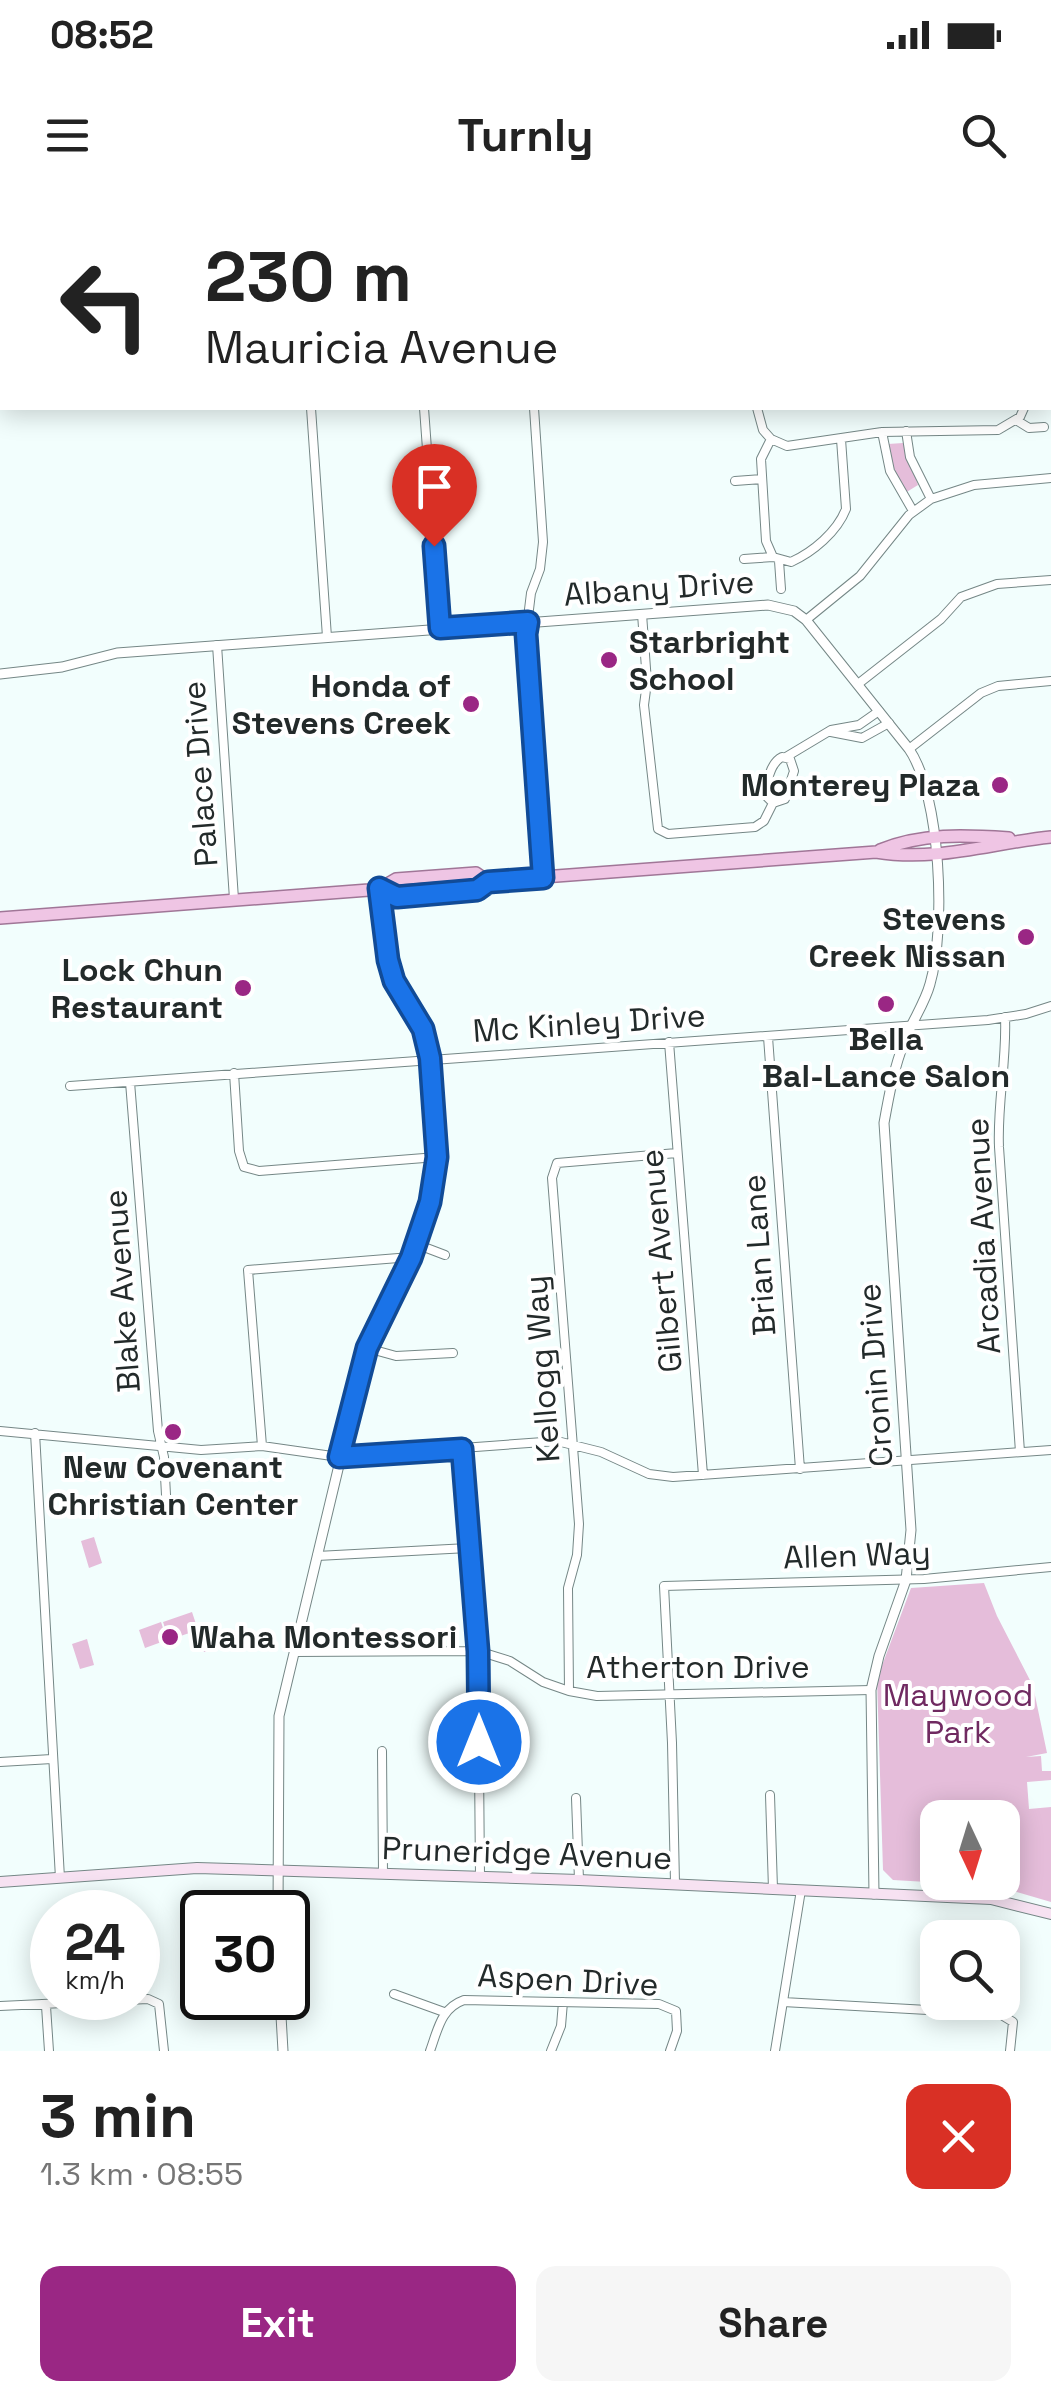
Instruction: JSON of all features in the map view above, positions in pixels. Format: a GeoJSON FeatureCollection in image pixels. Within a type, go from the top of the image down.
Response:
{"type":"FeatureCollection","features":[{"type":"Feature","properties":{"kind":"main road"},"geometry":{"type":"LineString","coordinates":[[876,852],[908,839],[959,835],[1025,839]]}},
{"type":"Feature","properties":{"kind":"main road"},"geometry":{"type":"LineString","coordinates":[[0,918],[379,888],[396,879],[476,873],[488,882],[876,852],[909,857],[935,855],[1051,837]]}},
{"type":"Feature","properties":{"kind":"main road","name":"Pruneridge Avenue"},"geometry":{"type":"LineString","coordinates":[[0,1882],[197,1868],[383,1873],[991,1900],[1051,1914]]}},
{"type":"Feature","properties":{"kind":"street"},"geometry":{"type":"LineString","coordinates":[[311,410],[328,637]]}},
{"type":"Feature","properties":{"kind":"street"},"geometry":{"type":"LineString","coordinates":[[424,410],[440,628]]}},
{"type":"Feature","properties":{"kind":"street"},"geometry":{"type":"LineString","coordinates":[[534,410],[543,542],[526,634],[543,878]]}},
{"type":"Feature","properties":{"kind":"street"},"geometry":{"type":"LineString","coordinates":[[757,410],[759,421],[771,440],[786,446],[906,430],[998,430],[1016,420],[1023,410]]}},
{"type":"Feature","properties":{"kind":"street"},"geometry":{"type":"LineString","coordinates":[[1016,420],[1029,428],[1044,427]]}},
{"type":"Feature","properties":{"kind":"street"},"geometry":{"type":"LineString","coordinates":[[906,430],[910,457],[931,499]]}},
{"type":"Feature","properties":{"kind":"street"},"geometry":{"type":"LineString","coordinates":[[882,432],[890,471],[913,511]]}},
{"type":"Feature","properties":{"kind":"street"},"geometry":{"type":"LineString","coordinates":[[744,559],[800,558],[833,532],[846,509],[841,439]]}},
{"type":"Feature","properties":{"kind":"street"},"geometry":{"type":"LineString","coordinates":[[771,440],[762,453],[766,541],[776,559],[781,588]]}},
{"type":"Feature","properties":{"kind":"street"},"geometry":{"type":"LineString","coordinates":[[935,855],[925,780],[909,749],[806,620],[860,576],[913,511],[931,499],[974,486],[1051,478]]}},
{"type":"Feature","properties":{"kind":"street"},"geometry":{"type":"LineString","coordinates":[[735,481],[762,479]]}},
{"type":"Feature","properties":{"kind":"street"},"geometry":{"type":"LineString","coordinates":[[858,684],[941,619],[961,597],[997,584],[1051,580]]}},
{"type":"Feature","properties":{"kind":"street","name":"Albany Drive"},"geometry":{"type":"LineString","coordinates":[[0,674],[62,668],[117,653],[768,605],[794,611],[806,620]]}},
{"type":"Feature","properties":{"kind":"street"},"geometry":{"type":"LineString","coordinates":[[642,614],[647,682],[644,704],[658,829],[668,834],[755,827],[764,821],[773,803],[785,799],[794,766],[786,757]]}},
{"type":"Feature","properties":{"kind":"street","name":"Palace Drive"},"geometry":{"type":"LineString","coordinates":[[216,646],[234,899]]}},
{"type":"Feature","properties":{"kind":"street"},"geometry":{"type":"LineString","coordinates":[[909,749],[980,693],[998,686],[1051,681]]}},
{"type":"Feature","properties":{"kind":"street"},"geometry":{"type":"LineString","coordinates":[[848,732],[879,711]]}},
{"type":"Feature","properties":{"kind":"street"},"geometry":{"type":"LineString","coordinates":[[773,803],[766,794],[778,758],[836,728],[872,735],[889,723]]}},
{"type":"Feature","properties":{"kind":"street","name":"Cronin Drive"},"geometry":{"type":"LineString","coordinates":[[874,1894],[870,1690],[906,1580],[911,1530],[884,1123],[890,1084],[929,989],[940,942],[935,855]]}},
{"type":"Feature","properties":{"kind":"street"},"geometry":{"type":"LineString","coordinates":[[278,1890],[279,1716],[367,1348],[411,1258],[430,1202],[437,1157],[430,1058],[423,1029],[394,981],[379,888]]}},
{"type":"Feature","properties":{"kind":"street","name":"Mc Kinley Drive"},"geometry":{"type":"LineString","coordinates":[[70,1086],[1005,1018],[1051,1006]]}},
{"type":"Feature","properties":{"kind":"street","name":"Arcadia Avenue"},"geometry":{"type":"LineString","coordinates":[[1005,1018],[1004,1082],[998,1122],[1020,1452]]}},
{"type":"Feature","properties":{"kind":"street","name":"Brian Lane"},"geometry":{"type":"LineString","coordinates":[[768,1036],[800,1469]]}},
{"type":"Feature","properties":{"kind":"street","name":"Gilbert Avenue"},"geometry":{"type":"LineString","coordinates":[[669,1042],[703,1476]]}},
{"type":"Feature","properties":{"kind":"street"},"geometry":{"type":"LineString","coordinates":[[234,1074],[239,1151],[244,1167],[259,1171],[437,1157]]}},
{"type":"Feature","properties":{"kind":"street","name":"Blake Avenue"},"geometry":{"type":"LineString","coordinates":[[130,1082],[166,1495]]}},
{"type":"Feature","properties":{"kind":"street","name":"Kellogg Way"},"geometry":{"type":"LineString","coordinates":[[568,1691],[568,1588],[577,1555],[579,1524],[552,1178],[557,1163],[677,1153]]}},
{"type":"Feature","properties":{"kind":"street"},"geometry":{"type":"LineString","coordinates":[[416,1244],[445,1255]]}},
{"type":"Feature","properties":{"kind":"street"},"geometry":{"type":"LineString","coordinates":[[262,1446],[248,1270],[411,1258]]}},
{"type":"Feature","properties":{"kind":"street"},"geometry":{"type":"LineString","coordinates":[[367,1348],[396,1356],[453,1353]]}},
{"type":"Feature","properties":{"kind":"street"},"geometry":{"type":"LineString","coordinates":[[0,1432],[201,1450],[262,1446],[339,1457],[557,1441],[602,1452],[649,1474],[703,1476],[1051,1450]]}},
{"type":"Feature","properties":{"kind":"street"},"geometry":{"type":"LineString","coordinates":[[35,1434],[60,1878]]}},
{"type":"Feature","properties":{"kind":"street"},"geometry":{"type":"LineString","coordinates":[[462,1449],[478,1651],[480,1876]]}},
{"type":"Feature","properties":{"kind":"street"},"geometry":{"type":"LineString","coordinates":[[317,1556],[468,1548]]}},
{"type":"Feature","properties":{"kind":"street","name":"Allen Way"},"geometry":{"type":"LineString","coordinates":[[668,1696],[664,1586],[906,1580],[1051,1567]]}},
{"type":"Feature","properties":{"kind":"street","name":"Atherton Drive"},"geometry":{"type":"LineString","coordinates":[[294,1652],[478,1651],[510,1661],[543,1682],[597,1696],[870,1690]]}},
{"type":"Feature","properties":{"kind":"street"},"geometry":{"type":"LineString","coordinates":[[668,1696],[674,1884]]}},
{"type":"Feature","properties":{"kind":"street"},"geometry":{"type":"LineString","coordinates":[[382,1752],[383,1873]]}},
{"type":"Feature","properties":{"kind":"street"},"geometry":{"type":"LineString","coordinates":[[0,1762],[52,1759]]}},
{"type":"Feature","properties":{"kind":"street"},"geometry":{"type":"LineString","coordinates":[[770,1795],[773,1888]]}},
{"type":"Feature","properties":{"kind":"street"},"geometry":{"type":"LineString","coordinates":[[576,1798],[578,1880]]}},
{"type":"Feature","properties":{"kind":"street"},"geometry":{"type":"LineString","coordinates":[[775,2051],[801,1890]]}},
{"type":"Feature","properties":{"kind":"street"},"geometry":{"type":"LineString","coordinates":[[394,1994],[444,2012]]}},
{"type":"Feature","properties":{"kind":"street","name":"Aspen Drive"},"geometry":{"type":"LineString","coordinates":[[430,2051],[444,2012],[464,2000],[660,2004],[676,2011],[677,2031],[670,2051]]}},
{"type":"Feature","properties":{"kind":"street"},"geometry":{"type":"LineString","coordinates":[[552,2051],[561,2026],[563,2002]]}},
{"type":"Feature","properties":{"kind":"street"},"geometry":{"type":"LineString","coordinates":[[784,2002],[1000,2014],[1013,2022],[1010,2051]]}},
{"type":"Feature","properties":{"kind":"street"},"geometry":{"type":"LineString","coordinates":[[0,2006],[30,2006]]}},
{"type":"Feature","properties":{"kind":"street"},"geometry":{"type":"LineString","coordinates":[[160,2013],[164,2051]]}},
{"type":"Feature","properties":{"kind":"street"},"geometry":{"type":"LineString","coordinates":[[47,2020],[48,2051]]}},
{"type":"Feature","properties":{"kind":"street"},"geometry":{"type":"LineString","coordinates":[[281,2020],[283,2051]]}},
{"type":"Feature","properties":{"kind":"green space"},"geometry":{"type":"Polygon","coordinates":[[[903,443],[918,485],[905,493],[888,444],[903,443]]]}},
{"type":"Feature","properties":{"kind":"green space"},"geometry":{"type":"Polygon","coordinates":[[[94,1537],[102,1563],[89,1568],[81,1541],[94,1537]]]}},
{"type":"Feature","properties":{"kind":"green space","name":"Maywood Park"},"geometry":{"type":"Polygon","coordinates":[[[984,1583],[1033,1686],[1047,1753],[1026,1757],[1041,1756],[1042,1771],[1051,1771],[1051,1780],[1027,1782],[1029,1809],[1051,1807],[1051,1902],[1020,1893],[1020,1800],[920,1800],[920,1882],[893,1880],[883,1870],[877,1679],[911,1588],[984,1583]]]}},
{"type":"Feature","properties":{"kind":"green space"},"geometry":{"type":"Polygon","coordinates":[[[192,1612],[198,1630],[169,1640],[163,1622],[192,1612]]]}},
{"type":"Feature","properties":{"kind":"green space"},"geometry":{"type":"Polygon","coordinates":[[[161,1622],[167,1640],[145,1648],[139,1630],[161,1622]]]}},
{"type":"Feature","properties":{"kind":"green space"},"geometry":{"type":"Polygon","coordinates":[[[223,1630],[228,1644],[204,1652],[199,1637],[223,1630]]]}},
{"type":"Feature","properties":{"kind":"green space"},"geometry":{"type":"Polygon","coordinates":[[[87,1639],[94,1665],[80,1669],[72,1644],[87,1639]]]}},
{"type":"Feature","properties":{"kind":"place","name":"Starbright School"},"geometry":{"type":"Point","coordinates":[609,660]}},
{"type":"Feature","properties":{"kind":"place","name":"Honda of Stevens Creek"},"geometry":{"type":"Point","coordinates":[471,704]}},
{"type":"Feature","properties":{"kind":"place","name":"Monterey Plaza"},"geometry":{"type":"Point","coordinates":[1000,785]}},
{"type":"Feature","properties":{"kind":"place","name":"Stevens Creek Nissan"},"geometry":{"type":"Point","coordinates":[1026,937]}},
{"type":"Feature","properties":{"kind":"place","name":"Lock Chun Restaurant"},"geometry":{"type":"Point","coordinates":[243,988]}},
{"type":"Feature","properties":{"kind":"place","name":"Bella Bal-Lance Salon"},"geometry":{"type":"Point","coordinates":[886,1004]}},
{"type":"Feature","properties":{"kind":"place","name":"New Covenant Christian Center"},"geometry":{"type":"Point","coordinates":[173,1432]}},
{"type":"Feature","properties":{"kind":"place","name":"Waha Montessori"},"geometry":{"type":"Point","coordinates":[170,1637]}},
{"type":"Feature","properties":{"kind":"route"},"geometry":{"type":"LineString","coordinates":[[434,546],[440,628],[528,622],[543,878],[488,882],[477,890],[397,897],[379,888],[394,981],[423,1029],[430,1058],[437,1157],[430,1202],[411,1258],[367,1348],[339,1457],[462,1449],[478,1651],[479,1742]]}}]}
